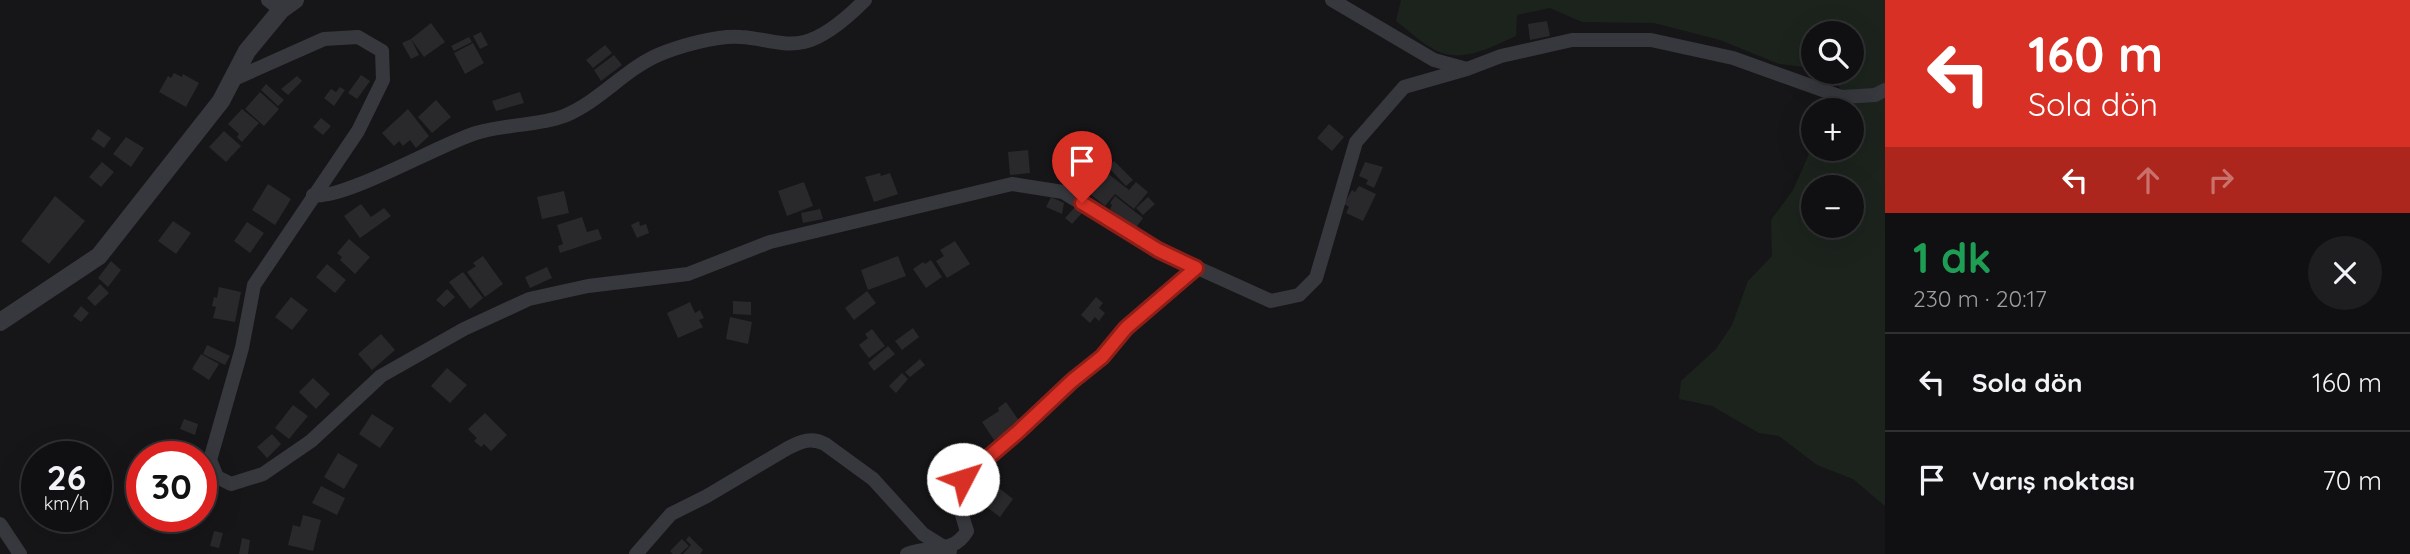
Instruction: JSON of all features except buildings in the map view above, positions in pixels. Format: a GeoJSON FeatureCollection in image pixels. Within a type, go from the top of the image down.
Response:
{"type":"FeatureCollection","features":[{"type":"Feature","properties":{"kind":"street"},"geometry":{"type":"LineString","coordinates":[[313,195],[327,195],[364,182],[476,132],[563,116],[579,109],[646,61],[661,54],[732,36],[794,44],[816,38],[826,33],[865,0]]}},
{"type":"Feature","properties":{"kind":"street"},"geometry":{"type":"LineString","coordinates":[[1332,0],[1434,60],[1467,69]]}},
{"type":"Feature","properties":{"kind":"street"},"geometry":{"type":"LineString","coordinates":[[0,322],[99,256],[221,101],[247,51],[281,3]]}},
{"type":"Feature","properties":{"kind":"street"},"geometry":{"type":"LineString","coordinates":[[234,79],[324,39],[358,37],[382,51],[383,80],[363,121],[254,285],[242,348],[210,460],[217,477],[231,484],[263,474],[311,441],[381,376],[464,329],[529,299],[588,286],[688,274],[770,242],[1012,184],[1063,192],[1158,250],[1271,301],[1299,295],[1316,278],[1356,142],[1404,87],[1501,56],[1572,40],[1651,40],[1733,58],[1842,97],[1875,95],[1885,90]]}},
{"type":"Feature","properties":{"kind":"street"},"geometry":{"type":"LineString","coordinates":[[906,554],[914,551],[950,551],[962,542],[967,531],[960,509],[959,491],[963,479],[1102,357],[1126,328],[1196,268]]}},
{"type":"Feature","properties":{"kind":"street"},"geometry":{"type":"LineString","coordinates":[[636,554],[671,514],[788,448],[809,440],[825,444],[873,479],[923,534],[950,551]]}},
{"type":"Feature","properties":{"kind":"street"},"geometry":{"type":"LineString","coordinates":[[0,524],[20,554]]}},
{"type":"Feature","properties":{"kind":"shaded area"},"geometry":{"type":"Polygon","coordinates":[[[1401,0],[1885,0],[1885,506],[1853,479],[1817,465],[1779,436],[1759,433],[1712,406],[1679,399],[1681,381],[1716,349],[1732,325],[1748,281],[1772,256],[1771,220],[1793,190],[1806,161],[1864,161],[1864,98],[1841,98],[1842,91],[1838,84],[1864,84],[1864,21],[1801,21],[1801,67],[1779,64],[1720,40],[1654,23],[1582,22],[1550,8],[1517,15],[1516,36],[1477,52],[1447,54],[1421,41],[1396,21],[1401,0]]]}},
{"type":"Feature","properties":{"kind":"route"},"geometry":{"type":"LineString","coordinates":[[963,479],[1102,357],[1126,328],[1196,268],[1158,250],[1082,203]]}}]}
